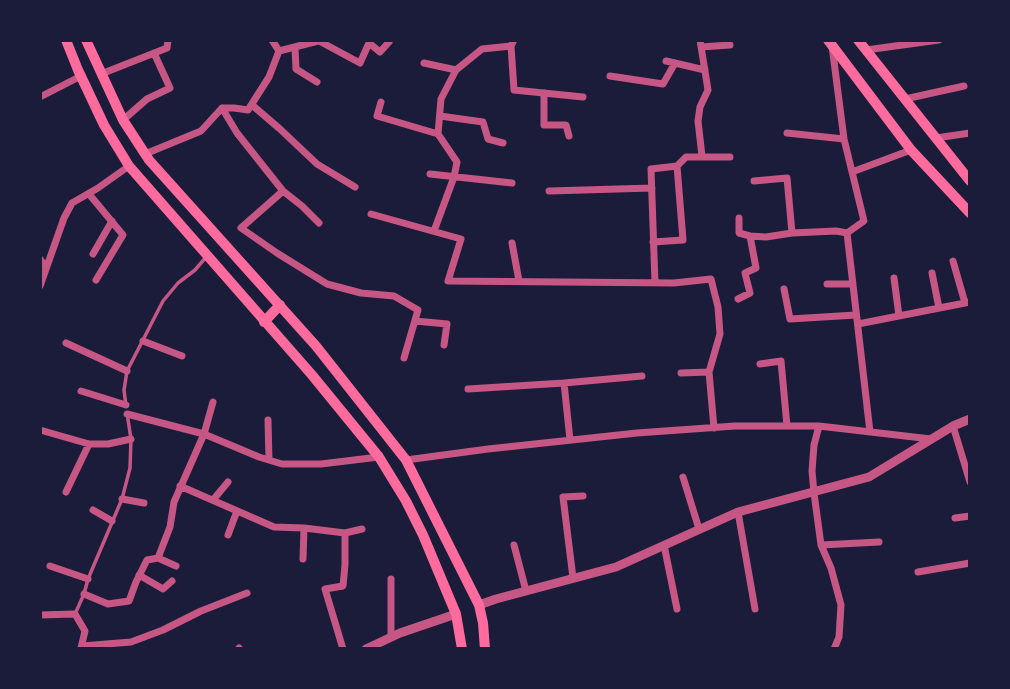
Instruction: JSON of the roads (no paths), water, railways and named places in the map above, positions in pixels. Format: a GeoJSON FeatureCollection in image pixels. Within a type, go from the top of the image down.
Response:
{"type":"FeatureCollection","features":[{"type":"Feature","properties":{"kind":"main road"},"geometry":{"type":"LineString","coordinates":[[66,40],[104,125],[129,166],[312,375],[379,457],[423,535],[456,614],[461,649]]}},
{"type":"Feature","properties":{"kind":"main road"},"geometry":{"type":"LineString","coordinates":[[86,40],[123,120],[145,154],[316,346],[405,460],[479,605],[485,649]]}},
{"type":"Feature","properties":{"kind":"main road"},"geometry":{"type":"LineString","coordinates":[[858,40],[970,181]]}},
{"type":"Feature","properties":{"kind":"main road"},"geometry":{"type":"LineString","coordinates":[[830,43],[911,150],[970,213]]}},
{"type":"Feature","properties":{"kind":"main road"},"geometry":{"type":"LineString","coordinates":[[264,321],[280,305]]}},
{"type":"Feature","properties":{"kind":"street"},"geometry":{"type":"LineString","coordinates":[[101,74],[167,48],[168,40]]}},
{"type":"Feature","properties":{"kind":"street"},"geometry":{"type":"LineString","coordinates":[[272,40],[279,51]]}},
{"type":"Feature","properties":{"kind":"street"},"geometry":{"type":"LineString","coordinates":[[866,50],[939,40]]}},
{"type":"Feature","properties":{"kind":"street"},"geometry":{"type":"LineString","coordinates":[[279,51],[322,41],[360,63],[369,43],[380,52],[389,42]]}},
{"type":"Feature","properties":{"kind":"street"},"geometry":{"type":"LineString","coordinates":[[434,231],[457,162],[439,134],[441,99],[456,70],[482,48],[513,43],[514,90],[583,97]]}},
{"type":"Feature","properties":{"kind":"street"},"geometry":{"type":"LineString","coordinates":[[739,218],[739,233],[766,237],[792,233],[848,233],[864,221],[844,139],[830,43]]}},
{"type":"Feature","properties":{"kind":"street"},"geometry":{"type":"LineString","coordinates":[[702,156],[698,121],[700,107],[708,90],[700,44],[730,45]]}},
{"type":"Feature","properties":{"kind":"street"},"geometry":{"type":"LineString","coordinates":[[295,48],[296,69],[317,82]]}},
{"type":"Feature","properties":{"kind":"street"},"geometry":{"type":"LineString","coordinates":[[145,154],[201,131],[222,108],[248,110],[269,77],[279,51]]}},
{"type":"Feature","properties":{"kind":"street"},"geometry":{"type":"LineString","coordinates":[[123,120],[148,99],[170,88],[154,53]]}},
{"type":"Feature","properties":{"kind":"street"},"geometry":{"type":"LineString","coordinates":[[666,61],[705,70]]}},
{"type":"Feature","properties":{"kind":"street"},"geometry":{"type":"LineString","coordinates":[[424,63],[456,70]]}},
{"type":"Feature","properties":{"kind":"street"},"geometry":{"type":"LineString","coordinates":[[610,76],[663,84],[675,63]]}},
{"type":"Feature","properties":{"kind":"street"},"geometry":{"type":"LineString","coordinates":[[40,97],[80,76]]}},
{"type":"Feature","properties":{"kind":"street"},"geometry":{"type":"LineString","coordinates":[[905,99],[964,86]]}},
{"type":"Feature","properties":{"kind":"street"},"geometry":{"type":"LineString","coordinates":[[544,93],[544,125],[566,125],[569,136]]}},
{"type":"Feature","properties":{"kind":"street"},"geometry":{"type":"LineString","coordinates":[[381,102],[377,116],[439,134]]}},
{"type":"Feature","properties":{"kind":"street"},"geometry":{"type":"LineString","coordinates":[[252,105],[317,164],[355,187]]}},
{"type":"Feature","properties":{"kind":"street"},"geometry":{"type":"LineString","coordinates":[[222,108],[237,133],[283,191],[318,223]]}},
{"type":"Feature","properties":{"kind":"street"},"geometry":{"type":"LineString","coordinates":[[440,116],[483,122],[488,139],[503,143]]}},
{"type":"Feature","properties":{"kind":"street"},"geometry":{"type":"LineString","coordinates":[[787,133],[844,139]]}},
{"type":"Feature","properties":{"kind":"street"},"geometry":{"type":"LineString","coordinates":[[936,138],[970,133]]}},
{"type":"Feature","properties":{"kind":"street"},"geometry":{"type":"LineString","coordinates":[[852,172],[911,150]]}},
{"type":"Feature","properties":{"kind":"street"},"geometry":{"type":"LineString","coordinates":[[655,283],[651,169],[677,166],[686,157],[730,157]]}},
{"type":"Feature","properties":{"kind":"street"},"geometry":{"type":"LineString","coordinates":[[40,285],[72,203],[129,166]]}},
{"type":"Feature","properties":{"kind":"street"},"geometry":{"type":"LineString","coordinates":[[653,242],[683,240],[677,166]]}},
{"type":"Feature","properties":{"kind":"street"},"geometry":{"type":"LineString","coordinates":[[430,174],[512,183]]}},
{"type":"Feature","properties":{"kind":"street"},"geometry":{"type":"LineString","coordinates":[[754,181],[787,178],[792,233]]}},
{"type":"Feature","properties":{"kind":"street"},"geometry":{"type":"LineString","coordinates":[[549,191],[652,188]]}},
{"type":"Feature","properties":{"kind":"street"},"geometry":{"type":"LineString","coordinates":[[283,191],[241,228],[327,284],[361,293],[394,296],[418,310],[404,358]]}},
{"type":"Feature","properties":{"kind":"street"},"geometry":{"type":"LineString","coordinates":[[89,194],[123,235],[96,280]]}},
{"type":"Feature","properties":{"kind":"street"},"geometry":{"type":"LineString","coordinates":[[370,215],[461,239],[448,281],[674,283],[711,279],[718,307],[720,334],[709,372],[714,428]]}},
{"type":"Feature","properties":{"kind":"street"},"geometry":{"type":"LineString","coordinates":[[93,254],[112,222]]}},
{"type":"Feature","properties":{"kind":"street"},"geometry":{"type":"LineString","coordinates":[[848,233],[870,432]]}},
{"type":"Feature","properties":{"kind":"street"},"geometry":{"type":"LineString","coordinates":[[738,299],[750,293],[745,273],[756,268],[750,236]]}},
{"type":"Feature","properties":{"kind":"street"},"geometry":{"type":"LineString","coordinates":[[512,243],[519,281]]}},
{"type":"Feature","properties":{"kind":"street"},"geometry":{"type":"LineString","coordinates":[[40,259],[47,268]]}},
{"type":"Feature","properties":{"kind":"street"},"geometry":{"type":"LineString","coordinates":[[858,324],[967,303],[953,261]]}},
{"type":"Feature","properties":{"kind":"street"},"geometry":{"type":"LineString","coordinates":[[932,273],[939,308]]}},
{"type":"Feature","properties":{"kind":"street"},"geometry":{"type":"LineString","coordinates":[[894,278],[899,316]]}},
{"type":"Feature","properties":{"kind":"street"},"geometry":{"type":"LineString","coordinates":[[827,284],[853,284]]}},
{"type":"Feature","properties":{"kind":"street"},"geometry":{"type":"LineString","coordinates":[[783,289],[790,319],[856,315]]}},
{"type":"Feature","properties":{"kind":"street"},"geometry":{"type":"LineString","coordinates":[[415,321],[447,324],[444,345]]}},
{"type":"Feature","properties":{"kind":"street"},"geometry":{"type":"LineString","coordinates":[[143,341],[182,356]]}},
{"type":"Feature","properties":{"kind":"street"},"geometry":{"type":"LineString","coordinates":[[66,343],[127,371]]}},
{"type":"Feature","properties":{"kind":"street"},"geometry":{"type":"LineString","coordinates":[[760,364],[781,362],[787,426]]}},
{"type":"Feature","properties":{"kind":"street"},"geometry":{"type":"LineString","coordinates":[[681,373],[709,372]]}},
{"type":"Feature","properties":{"kind":"street"},"geometry":{"type":"LineString","coordinates":[[468,389],[642,376]]}},
{"type":"Feature","properties":{"kind":"street"},"geometry":{"type":"LineString","coordinates":[[564,383],[570,440]]}},
{"type":"Feature","properties":{"kind":"street"},"geometry":{"type":"LineString","coordinates":[[81,391],[282,464],[321,464],[379,457]]}},
{"type":"Feature","properties":{"kind":"street"},"geometry":{"type":"LineString","coordinates":[[158,558],[170,527],[174,502],[204,434],[213,402]]}},
{"type":"Feature","properties":{"kind":"street"},"geometry":{"type":"LineString","coordinates":[[479,605],[616,567],[738,512],[869,477],[953,426],[970,419]]}},
{"type":"Feature","properties":{"kind":"street"},"geometry":{"type":"LineString","coordinates":[[268,420],[269,460]]}},
{"type":"Feature","properties":{"kind":"street"},"geometry":{"type":"LineString","coordinates":[[405,460],[637,433],[714,428],[819,426],[932,439]]}},
{"type":"Feature","properties":{"kind":"street"},"geometry":{"type":"LineString","coordinates":[[819,426],[812,471],[821,545],[831,568],[841,605],[839,637],[834,649]]}},
{"type":"Feature","properties":{"kind":"street"},"geometry":{"type":"LineString","coordinates":[[953,426],[970,482]]}},
{"type":"Feature","properties":{"kind":"street"},"geometry":{"type":"LineString","coordinates":[[40,430],[89,444],[108,444],[131,439]]}},
{"type":"Feature","properties":{"kind":"street"},"geometry":{"type":"LineString","coordinates":[[66,492],[89,444]]}},
{"type":"Feature","properties":{"kind":"street"},"geometry":{"type":"LineString","coordinates":[[683,477],[699,529]]}},
{"type":"Feature","properties":{"kind":"street"},"geometry":{"type":"LineString","coordinates":[[213,500],[228,482]]}},
{"type":"Feature","properties":{"kind":"street"},"geometry":{"type":"LineString","coordinates":[[180,486],[274,527],[345,533],[362,528]]}},
{"type":"Feature","properties":{"kind":"street"},"geometry":{"type":"LineString","coordinates":[[573,578],[563,497],[583,496]]}},
{"type":"Feature","properties":{"kind":"street"},"geometry":{"type":"LineString","coordinates":[[122,499],[144,503]]}},
{"type":"Feature","properties":{"kind":"street"},"geometry":{"type":"LineString","coordinates":[[93,510],[112,521]]}},
{"type":"Feature","properties":{"kind":"street"},"geometry":{"type":"LineString","coordinates":[[228,535],[237,511]]}},
{"type":"Feature","properties":{"kind":"street"},"geometry":{"type":"LineString","coordinates":[[738,512],[755,610]]}},
{"type":"Feature","properties":{"kind":"street"},"geometry":{"type":"LineString","coordinates":[[955,518],[970,516]]}},
{"type":"Feature","properties":{"kind":"street"},"geometry":{"type":"LineString","coordinates":[[303,559],[304,528]]}},
{"type":"Feature","properties":{"kind":"street"},"geometry":{"type":"LineString","coordinates":[[343,649],[325,589],[343,586],[345,533]]}},
{"type":"Feature","properties":{"kind":"street"},"geometry":{"type":"LineString","coordinates":[[821,545],[879,542]]}},
{"type":"Feature","properties":{"kind":"street"},"geometry":{"type":"LineString","coordinates":[[514,545],[526,591]]}},
{"type":"Feature","properties":{"kind":"street"},"geometry":{"type":"LineString","coordinates":[[664,545],[677,609]]}},
{"type":"Feature","properties":{"kind":"street"},"geometry":{"type":"LineString","coordinates":[[84,594],[108,604],[129,601],[147,560],[158,558],[176,566]]}},
{"type":"Feature","properties":{"kind":"street"},"geometry":{"type":"LineString","coordinates":[[918,572],[970,563]]}},
{"type":"Feature","properties":{"kind":"street"},"geometry":{"type":"LineString","coordinates":[[50,566],[88,579]]}},
{"type":"Feature","properties":{"kind":"street"},"geometry":{"type":"LineString","coordinates":[[139,575],[163,589],[172,581]]}},
{"type":"Feature","properties":{"kind":"street"},"geometry":{"type":"LineString","coordinates":[[391,579],[391,637]]}},
{"type":"Feature","properties":{"kind":"street"},"geometry":{"type":"LineString","coordinates":[[40,615],[75,614],[85,631],[81,647],[131,642],[247,593]]}},
{"type":"Feature","properties":{"kind":"street"},"geometry":{"type":"LineString","coordinates":[[370,648],[391,637],[456,614]]}},
{"type":"Feature","properties":{"kind":"lane"},"geometry":{"type":"LineString","coordinates":[[75,614],[122,499],[130,468],[131,439],[124,390],[127,371],[163,301],[207,256]]}}]}
